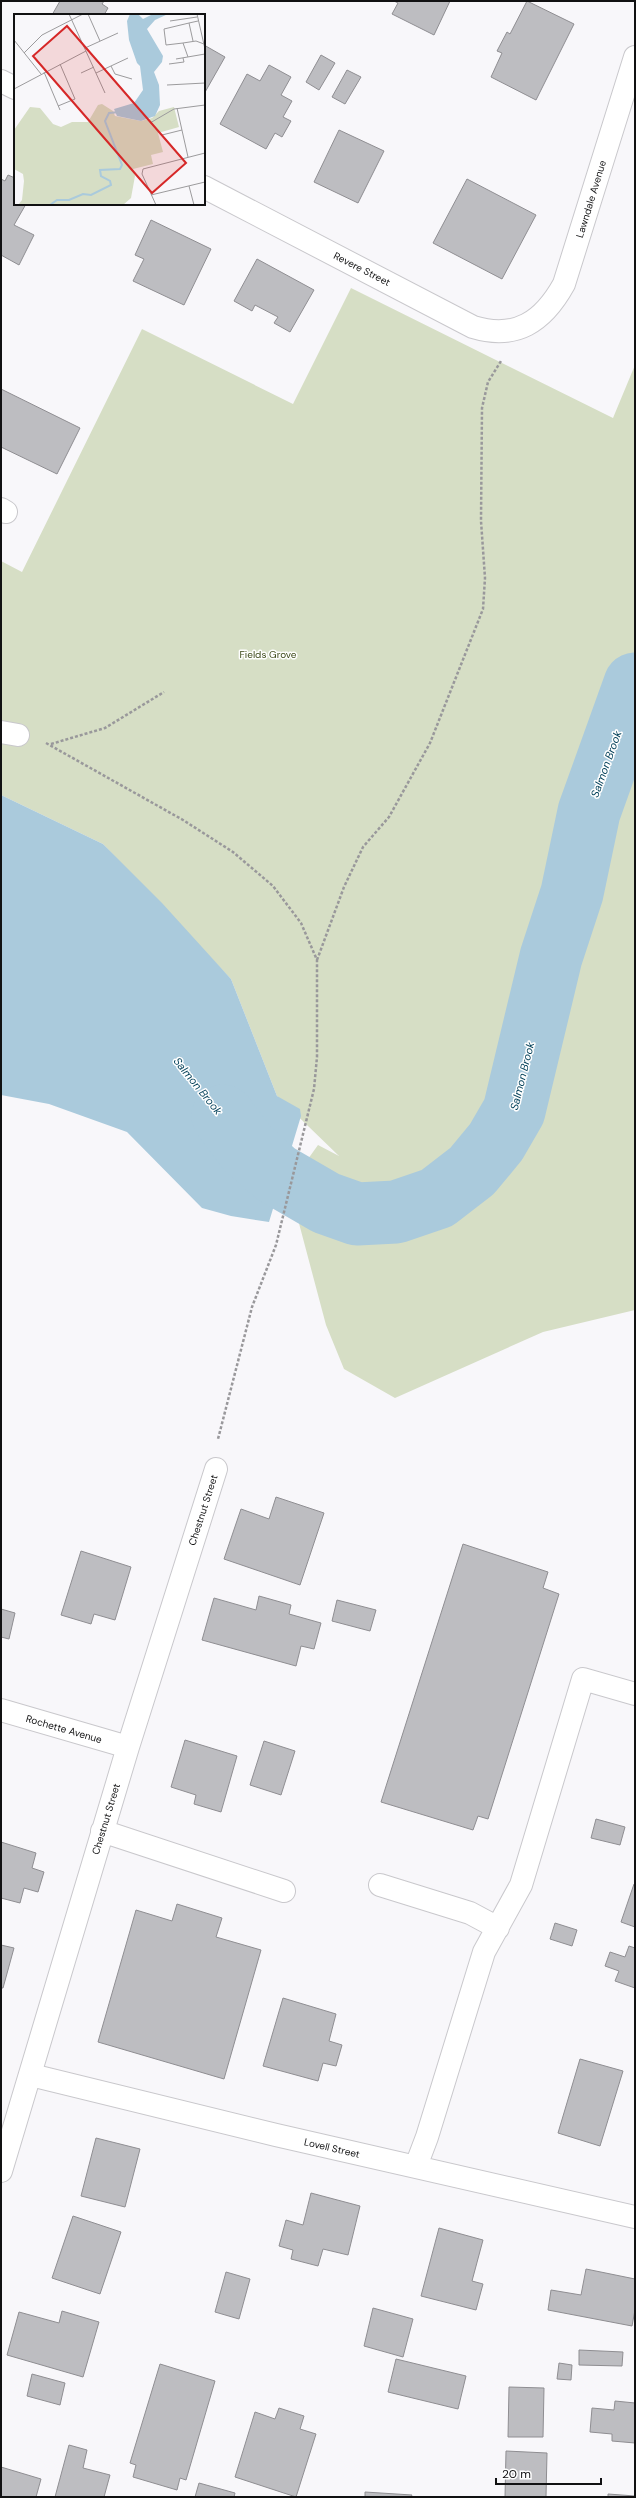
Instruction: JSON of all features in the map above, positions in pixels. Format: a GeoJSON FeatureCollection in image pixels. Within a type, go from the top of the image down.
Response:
{"type":"FeatureCollection","features":[{"type":"Feature","properties":{"kind":"street","name":"Lawndale Avenue"},"geometry":{"type":"LineString","coordinates":[[524,326],[539,318],[553,304],[564,284],[635,57]]}},
{"type":"Feature","properties":{"kind":"street"},"geometry":{"type":"LineString","coordinates":[[1,81],[14,88]]}},
{"type":"Feature","properties":{"kind":"street","name":"Revere Street"},"geometry":{"type":"LineString","coordinates":[[205,187],[473,326],[488,331],[505,332],[524,326]]}},
{"type":"Feature","properties":{"kind":"street","name":"Chestnut Street"},"geometry":{"type":"LineString","coordinates":[[1,2170],[9,2113],[31,2075],[102,1831],[216,1469]]}},
{"type":"Feature","properties":{"kind":"street"},"geometry":{"type":"LineString","coordinates":[[416,2166],[427,2137],[480,1963],[521,1885],[583,1679],[635,1694]]}},
{"type":"Feature","properties":{"kind":"street","name":"Rochette Avenue"},"geometry":{"type":"LineString","coordinates":[[1,1710],[128,1747]]}},
{"type":"Feature","properties":{"kind":"street"},"geometry":{"type":"LineString","coordinates":[[102,1831],[284,1891]]}},
{"type":"Feature","properties":{"kind":"street"},"geometry":{"type":"LineString","coordinates":[[380,1884],[470,1913],[498,1928]]}},
{"type":"Feature","properties":{"kind":"street","name":"Lovell Street"},"geometry":{"type":"LineString","coordinates":[[31,2075],[635,2217]]}},
{"type":"Feature","properties":{"kind":"path"},"geometry":{"type":"LineString","coordinates":[[216,1469],[215,1451],[217,1442],[252,1307],[276,1245],[314,1089],[317,1057],[317,960],[344,887],[363,847],[389,817],[430,743],[483,609],[485,578],[481,521],[482,408],[488,382],[524,326]]}},
{"type":"Feature","properties":{"kind":"path"},"geometry":{"type":"LineString","coordinates":[[51,744],[105,728],[164,692]]}},
{"type":"Feature","properties":{"kind":"path"},"geometry":{"type":"LineString","coordinates":[[10,733],[51,744],[183,820],[234,852],[273,886],[302,923],[317,960]]}},
{"type":"Feature","properties":{"kind":"green space","name":"Fields Grove"},"geometry":{"type":"Polygon","coordinates":[[[351,288],[613,418],[635,365],[635,1310],[543,1332],[395,1398],[344,1369],[326,1325],[292,1197],[303,1166],[318,1145],[339,1156],[277,1096],[231,979],[103,844],[1,795],[1,561],[22,572],[142,329],[293,404],[351,288]]]}},
{"type":"Feature","properties":{"kind":"water"},"geometry":{"type":"Polygon","coordinates":[[[1,795],[103,844],[162,903],[231,979],[277,1096],[300,1109],[301,1116],[269,1222],[231,1216],[202,1208],[127,1132],[49,1104],[1,1095],[1,795]]]}},
{"type":"Feature","properties":{"kind":"building"},"geometry":{"type":"Polygon","coordinates":[[[60,1],[104,1],[102,4],[108,8],[105,14],[53,14],[60,1]]]}},
{"type":"Feature","properties":{"kind":"building"},"geometry":{"type":"Polygon","coordinates":[[[394,1],[450,1],[434,35],[392,14],[398,3],[394,1]]]}},
{"type":"Feature","properties":{"kind":"building"},"geometry":{"type":"Polygon","coordinates":[[[527,1],[574,24],[536,100],[491,77],[502,53],[497,51],[507,32],[510,34],[527,1]]]}},
{"type":"Feature","properties":{"kind":"building"},"geometry":{"type":"Polygon","coordinates":[[[205,46],[225,57],[205,92],[205,46]]]}},
{"type":"Feature","properties":{"kind":"building"},"geometry":{"type":"Polygon","coordinates":[[[321,55],[335,63],[319,90],[306,82],[321,55]]]}},
{"type":"Feature","properties":{"kind":"building"},"geometry":{"type":"Polygon","coordinates":[[[269,65],[291,77],[281,95],[292,101],[283,117],[291,121],[282,137],[275,133],[266,149],[220,124],[247,74],[260,81],[269,65]]]}},
{"type":"Feature","properties":{"kind":"building"},"geometry":{"type":"Polygon","coordinates":[[[347,70],[361,77],[345,104],[332,97],[347,70]]]}},
{"type":"Feature","properties":{"kind":"building"},"geometry":{"type":"Polygon","coordinates":[[[339,130],[384,151],[358,203],[314,182],[339,130]]]}},
{"type":"Feature","properties":{"kind":"building"},"geometry":{"type":"Polygon","coordinates":[[[8,175],[14,178],[14,205],[25,205],[14,225],[34,235],[19,265],[1,255],[1,179],[5,181],[8,175]]]}},
{"type":"Feature","properties":{"kind":"building"},"geometry":{"type":"Polygon","coordinates":[[[467,179],[536,215],[502,279],[433,243],[467,179]]]}},
{"type":"Feature","properties":{"kind":"building"},"geometry":{"type":"Polygon","coordinates":[[[151,220],[211,249],[184,305],[133,281],[144,259],[135,255],[151,220]]]}},
{"type":"Feature","properties":{"kind":"building"},"geometry":{"type":"Polygon","coordinates":[[[257,259],[314,290],[290,332],[274,323],[278,317],[255,305],[252,311],[234,301],[257,259]]]}},
{"type":"Feature","properties":{"kind":"building"},"geometry":{"type":"Polygon","coordinates":[[[1,389],[80,428],[57,474],[1,447],[1,389]]]}},
{"type":"Feature","properties":{"kind":"building"},"geometry":{"type":"Polygon","coordinates":[[[276,1497],[324,1513],[300,1585],[224,1559],[241,1509],[269,1519],[276,1497]]]}},
{"type":"Feature","properties":{"kind":"building"},"geometry":{"type":"Polygon","coordinates":[[[463,1544],[548,1572],[543,1588],[559,1594],[488,1819],[478,1816],[473,1830],[381,1802],[463,1544]]]}},
{"type":"Feature","properties":{"kind":"building"},"geometry":{"type":"Polygon","coordinates":[[[81,1551],[131,1567],[115,1620],[94,1614],[91,1624],[61,1615],[81,1551]]]}},
{"type":"Feature","properties":{"kind":"building"},"geometry":{"type":"Polygon","coordinates":[[[259,1596],[291,1605],[289,1614],[321,1623],[314,1649],[301,1646],[296,1666],[202,1640],[214,1598],[256,1610],[259,1596]]]}},
{"type":"Feature","properties":{"kind":"building"},"geometry":{"type":"Polygon","coordinates":[[[337,1600],[376,1610],[370,1631],[332,1621],[337,1600]]]}},
{"type":"Feature","properties":{"kind":"building"},"geometry":{"type":"Polygon","coordinates":[[[1,1609],[15,1613],[9,1639],[1,1637],[1,1609]]]}},
{"type":"Feature","properties":{"kind":"building"},"geometry":{"type":"Polygon","coordinates":[[[185,1740],[237,1756],[221,1812],[194,1804],[196,1795],[171,1787],[185,1740]]]}},
{"type":"Feature","properties":{"kind":"building"},"geometry":{"type":"Polygon","coordinates":[[[264,1741],[295,1751],[281,1795],[250,1785],[264,1741]]]}},
{"type":"Feature","properties":{"kind":"building"},"geometry":{"type":"Polygon","coordinates":[[[596,1819],[625,1827],[620,1845],[591,1838],[596,1819]]]}},
{"type":"Feature","properties":{"kind":"building"},"geometry":{"type":"Polygon","coordinates":[[[1,1842],[36,1853],[32,1868],[44,1872],[38,1892],[24,1888],[20,1903],[1,1898],[1,1842]]]}},
{"type":"Feature","properties":{"kind":"building"},"geometry":{"type":"Polygon","coordinates":[[[635,1884],[635,1927],[621,1922],[635,1884]]]}},
{"type":"Feature","properties":{"kind":"building"},"geometry":{"type":"Polygon","coordinates":[[[177,1904],[222,1918],[216,1937],[261,1950],[224,2079],[98,2042],[136,1910],[172,1921],[177,1904]]]}},
{"type":"Feature","properties":{"kind":"building"},"geometry":{"type":"Polygon","coordinates":[[[555,1923],[577,1930],[572,1946],[550,1939],[555,1923]]]}},
{"type":"Feature","properties":{"kind":"building"},"geometry":{"type":"Polygon","coordinates":[[[1,1945],[14,1948],[3,1988],[1,1988],[1,1945]]]}},
{"type":"Feature","properties":{"kind":"building"},"geometry":{"type":"Polygon","coordinates":[[[629,1946],[635,1948],[635,1988],[615,1981],[619,1971],[605,1966],[610,1952],[625,1957],[629,1946]]]}},
{"type":"Feature","properties":{"kind":"building"},"geometry":{"type":"Polygon","coordinates":[[[283,1998],[336,2014],[329,2041],[342,2045],[336,2066],[323,2063],[318,2081],[263,2066],[283,1998]]]}},
{"type":"Feature","properties":{"kind":"building"},"geometry":{"type":"Polygon","coordinates":[[[580,2059],[623,2071],[600,2146],[558,2133],[580,2059]]]}},
{"type":"Feature","properties":{"kind":"building"},"geometry":{"type":"Polygon","coordinates":[[[96,2138],[140,2149],[125,2207],[81,2196],[96,2138]]]}},
{"type":"Feature","properties":{"kind":"building"},"geometry":{"type":"Polygon","coordinates":[[[311,2193],[360,2206],[348,2255],[323,2249],[318,2266],[291,2259],[293,2250],[279,2246],[286,2220],[303,2225],[311,2193]]]}},
{"type":"Feature","properties":{"kind":"building"},"geometry":{"type":"Polygon","coordinates":[[[73,2216],[121,2232],[100,2294],[52,2278],[73,2216]]]}},
{"type":"Feature","properties":{"kind":"building"},"geometry":{"type":"Polygon","coordinates":[[[439,2228],[483,2240],[472,2281],[483,2284],[476,2310],[421,2296],[439,2228]]]}},
{"type":"Feature","properties":{"kind":"building"},"geometry":{"type":"Polygon","coordinates":[[[586,2269],[635,2279],[635,2310],[632,2326],[548,2310],[551,2290],[581,2295],[586,2269]]]}},
{"type":"Feature","properties":{"kind":"building"},"geometry":{"type":"Polygon","coordinates":[[[226,2272],[250,2279],[239,2319],[215,2312],[226,2272]]]}},
{"type":"Feature","properties":{"kind":"building"},"geometry":{"type":"Polygon","coordinates":[[[373,2308],[413,2319],[403,2357],[364,2346],[373,2308]]]}},
{"type":"Feature","properties":{"kind":"building"},"geometry":{"type":"Polygon","coordinates":[[[62,2311],[99,2322],[83,2377],[7,2355],[19,2312],[59,2323],[62,2311]]]}},
{"type":"Feature","properties":{"kind":"building"},"geometry":{"type":"Polygon","coordinates":[[[579,2350],[623,2352],[622,2366],[579,2365],[579,2350]]]}},
{"type":"Feature","properties":{"kind":"building"},"geometry":{"type":"Polygon","coordinates":[[[396,2359],[466,2376],[458,2409],[388,2392],[396,2359]]]}},
{"type":"Feature","properties":{"kind":"building"},"geometry":{"type":"Polygon","coordinates":[[[559,2363],[572,2365],[571,2380],[557,2379],[559,2363]]]}},
{"type":"Feature","properties":{"kind":"building"},"geometry":{"type":"Polygon","coordinates":[[[160,2364],[215,2381],[186,2480],[180,2478],[177,2490],[133,2477],[136,2465],[130,2463],[160,2364]]]}},
{"type":"Feature","properties":{"kind":"building"},"geometry":{"type":"Polygon","coordinates":[[[32,2374],[65,2383],[60,2405],[27,2396],[32,2374]]]}},
{"type":"Feature","properties":{"kind":"building"},"geometry":{"type":"Polygon","coordinates":[[[509,2387],[544,2388],[543,2437],[508,2437],[509,2387]]]}},
{"type":"Feature","properties":{"kind":"building"},"geometry":{"type":"Polygon","coordinates":[[[615,2401],[635,2403],[635,2443],[612,2441],[612,2434],[590,2432],[592,2408],[614,2410],[615,2401]]]}},
{"type":"Feature","properties":{"kind":"building"},"geometry":{"type":"Polygon","coordinates":[[[279,2408],[304,2416],[300,2429],[316,2434],[296,2497],[235,2477],[255,2412],[275,2419],[279,2408]]]}},
{"type":"Feature","properties":{"kind":"building"},"geometry":{"type":"Polygon","coordinates":[[[69,2445],[87,2450],[83,2468],[110,2475],[104,2497],[55,2497],[69,2445]]]}},
{"type":"Feature","properties":{"kind":"building"},"geometry":{"type":"Polygon","coordinates":[[[506,2451],[547,2453],[546,2497],[505,2497],[506,2451]]]}},
{"type":"Feature","properties":{"kind":"building"},"geometry":{"type":"Polygon","coordinates":[[[1,2467],[41,2479],[36,2497],[1,2497],[1,2467]]]}},
{"type":"Feature","properties":{"kind":"building"},"geometry":{"type":"Polygon","coordinates":[[[199,2483],[235,2493],[234,2497],[195,2497],[199,2483]]]}},
{"type":"Feature","properties":{"kind":"building"},"geometry":{"type":"Polygon","coordinates":[[[365,2492],[412,2495],[411,2497],[365,2497],[365,2492]]]}},
{"type":"Feature","properties":{"kind":"building"},"geometry":{"type":"Polygon","coordinates":[[[608,2494],[635,2496],[635,2497],[608,2497],[608,2494]]]}},
{"type":"Feature","properties":{"kind":"waterway","name":"Salmon Brook"},"geometry":{"type":"LineString","coordinates":[[223,1116],[247,1148],[276,1174],[326,1203],[357,1214],[396,1212],[437,1198],[472,1171],[496,1142],[514,1111],[551,957],[572,893],[589,812],[635,684]]}}]}
